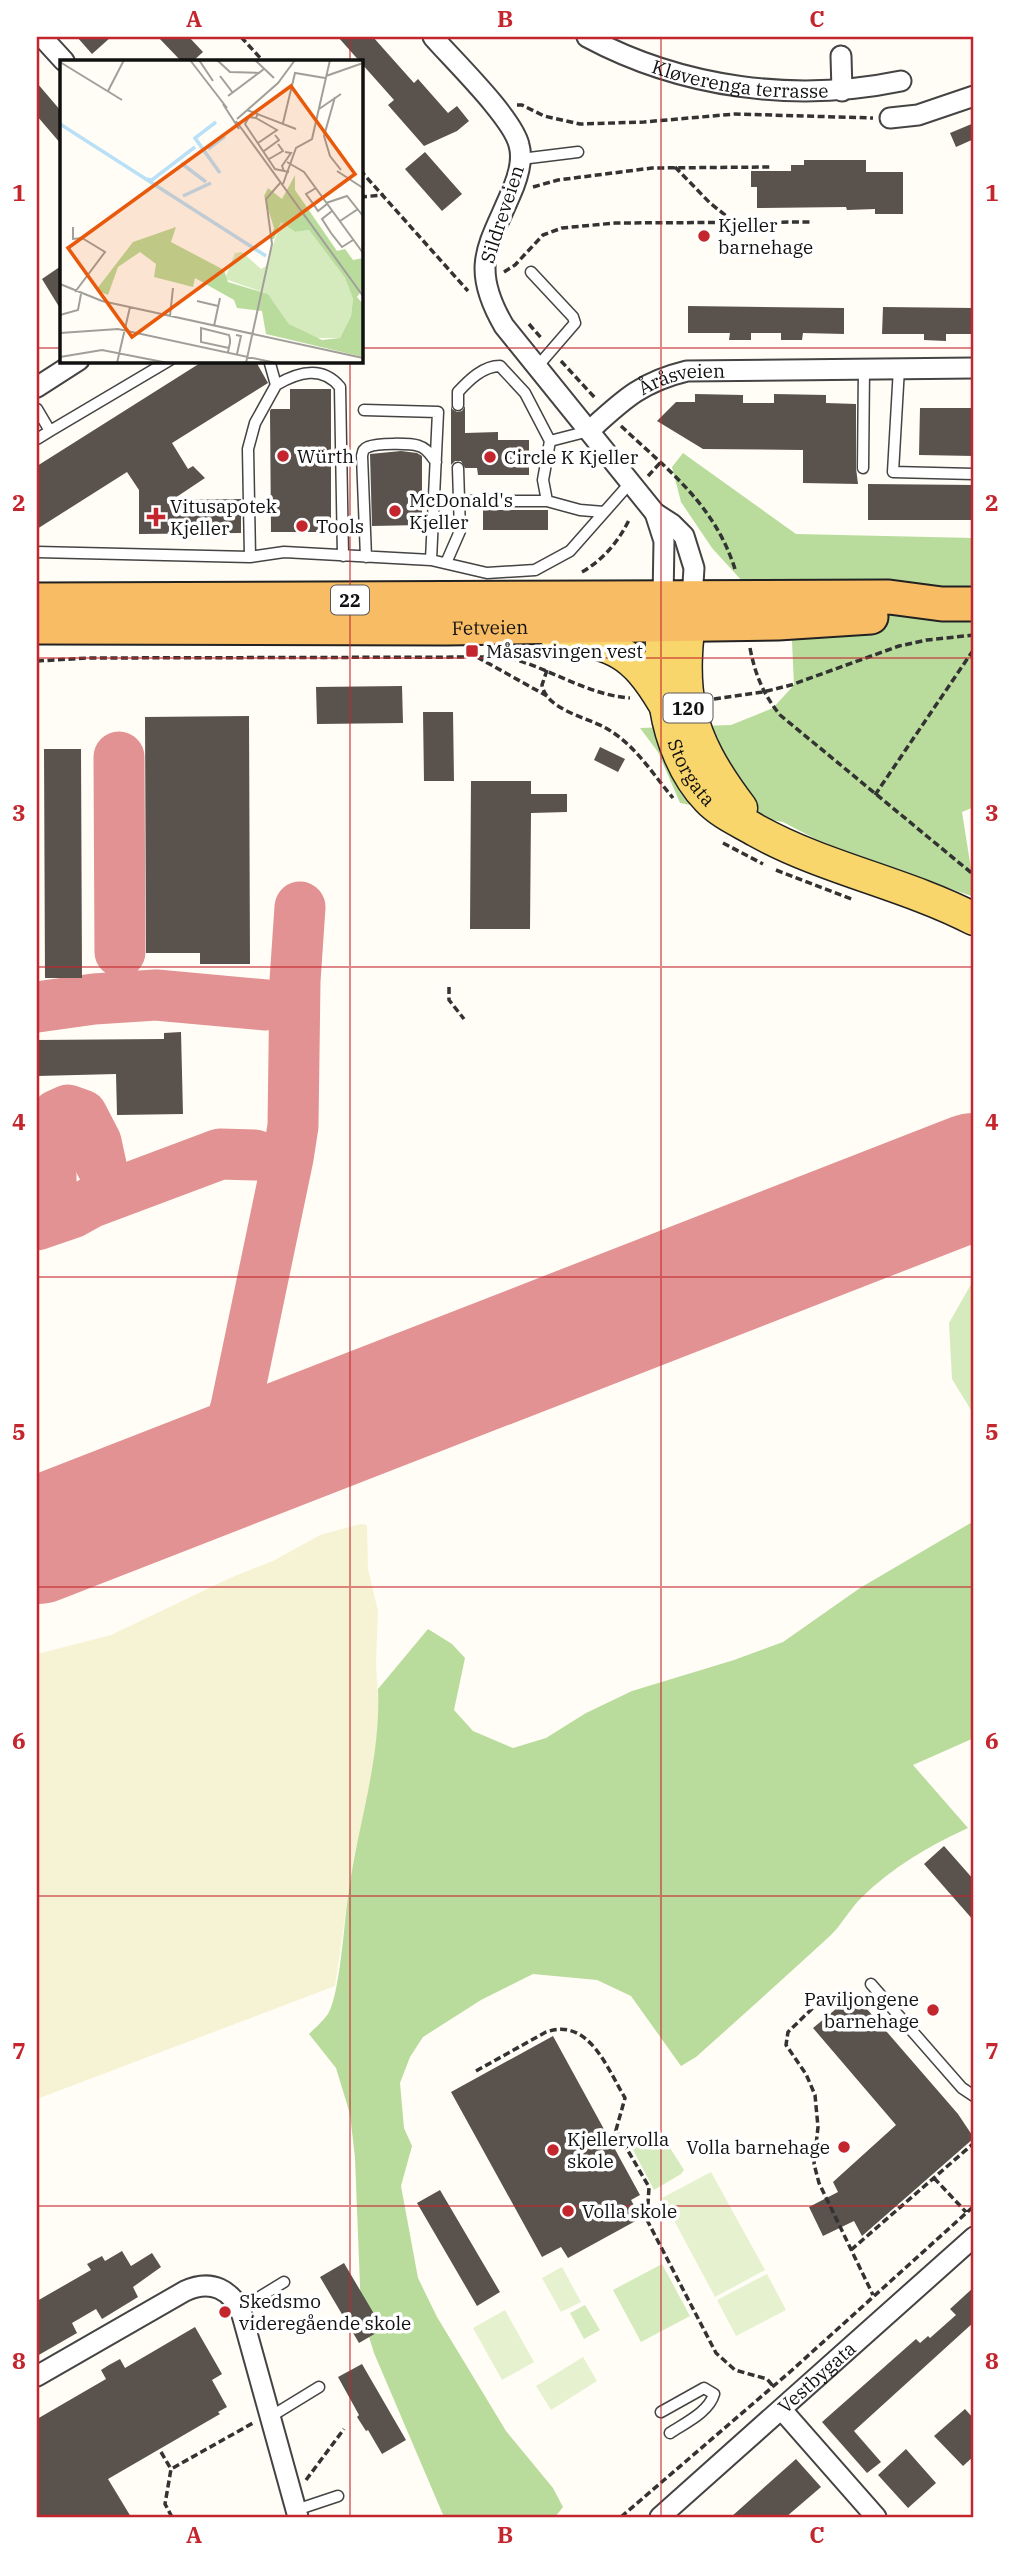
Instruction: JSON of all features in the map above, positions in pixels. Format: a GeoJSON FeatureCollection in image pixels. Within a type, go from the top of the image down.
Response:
{"type":"FeatureCollection","features":[{"type":"Feature","properties":{"kind":"highway","name":"Fetveien"},"geometry":{"type":"LineString","coordinates":[[37,600],[677,611],[778,623],[893,615],[958,604]]}},
{"type":"Feature","properties":{"kind":"highway","name":"Fetveien"},"geometry":{"type":"LineString","coordinates":[[37,627],[525,627],[677,611]]}},
{"type":"Feature","properties":{"kind":"main road","name":"Storgata"},"geometry":{"type":"LineString","coordinates":[[677,611],[652,702],[684,763],[708,799],[728,815],[762,834],[827,864],[914,893],[974,919]]}},
{"type":"Feature","properties":{"kind":"main road","name":"Storgata"},"geometry":{"type":"LineString","coordinates":[[677,611],[688,707],[696,735],[713,769],[762,834]]}},
{"type":"Feature","properties":{"kind":"main road"},"geometry":{"type":"LineString","coordinates":[[525,627],[614,648],[643,671],[652,702]]}},
{"type":"Feature","properties":{"kind":"street"},"geometry":{"type":"LineString","coordinates":[[42,37],[63,60]]}},
{"type":"Feature","properties":{"kind":"street","name":"Sildreveien"},"geometry":{"type":"LineString","coordinates":[[433,37],[516,135],[521,159],[516,182],[488,245],[484,271],[488,296],[503,326],[589,431]]}},
{"type":"Feature","properties":{"kind":"street","name":"Kløverenga terrasse"},"geometry":{"type":"LineString","coordinates":[[587,37],[611,50],[650,65],[748,88],[842,91],[901,80]]}},
{"type":"Feature","properties":{"kind":"street"},"geometry":{"type":"LineString","coordinates":[[841,55],[842,91]]}},
{"type":"Feature","properties":{"kind":"street"},"geometry":{"type":"LineString","coordinates":[[890,118],[919,115],[974,96]]}},
{"type":"Feature","properties":{"kind":"street"},"geometry":{"type":"LineString","coordinates":[[37,387],[76,362]]}},
{"type":"Feature","properties":{"kind":"street","name":"Åråsveien"},"geometry":{"type":"LineString","coordinates":[[589,431],[639,388],[660,378],[687,371],[974,368]]}},
{"type":"Feature","properties":{"kind":"street"},"geometry":{"type":"LineString","coordinates":[[589,431],[637,482],[655,513],[664,541],[677,611]]}},
{"type":"Feature","properties":{"kind":"street"},"geometry":{"type":"LineString","coordinates":[[655,513],[684,536],[694,568],[677,611]]}},
{"type":"Feature","properties":{"kind":"street","name":"Vestbygata"},"geometry":{"type":"LineString","coordinates":[[660,2517],[974,2237]]}},
{"type":"Feature","properties":{"kind":"street"},"geometry":{"type":"LineString","coordinates":[[37,2376],[196,2286],[220,2288],[230,2294],[240,2309],[295,2509]]}},
{"type":"Feature","properties":{"kind":"street"},"geometry":{"type":"LineString","coordinates":[[782,2410],[876,2517]]}},
{"type":"Feature","properties":{"kind":"lane"},"geometry":{"type":"LineString","coordinates":[[521,159],[578,152]]}},
{"type":"Feature","properties":{"kind":"lane"},"geometry":{"type":"LineString","coordinates":[[531,272],[575,320],[574,326],[537,367]]}},
{"type":"Feature","properties":{"kind":"lane"},"geometry":{"type":"LineString","coordinates":[[37,439],[167,362]]}},
{"type":"Feature","properties":{"kind":"lane"},"geometry":{"type":"LineString","coordinates":[[270,362],[276,385]]}},
{"type":"Feature","properties":{"kind":"lane"},"geometry":{"type":"LineString","coordinates":[[458,405],[458,391],[463,386],[490,366],[500,366],[525,393],[550,441],[543,480],[547,501]]}},
{"type":"Feature","properties":{"kind":"lane"},"geometry":{"type":"LineString","coordinates":[[863,468],[864,368]]}},
{"type":"Feature","properties":{"kind":"lane"},"geometry":{"type":"LineString","coordinates":[[899,368],[893,472],[974,474]]}},
{"type":"Feature","properties":{"kind":"lane"},"geometry":{"type":"LineString","coordinates":[[250,557],[248,449],[255,423],[276,385],[289,377],[319,372],[331,376],[340,387],[343,556]]}},
{"type":"Feature","properties":{"kind":"lane"},"geometry":{"type":"LineString","coordinates":[[37,409],[50,431]]}},
{"type":"Feature","properties":{"kind":"lane"},"geometry":{"type":"LineString","coordinates":[[364,410],[438,412],[431,560]]}},
{"type":"Feature","properties":{"kind":"lane"},"geometry":{"type":"LineString","coordinates":[[550,441],[589,431]]}},
{"type":"Feature","properties":{"kind":"lane"},"geometry":{"type":"LineString","coordinates":[[366,557],[362,456],[364,450],[369,446],[379,445],[420,446],[436,462]]}},
{"type":"Feature","properties":{"kind":"lane"},"geometry":{"type":"LineString","coordinates":[[446,564],[460,531],[458,468]]}},
{"type":"Feature","properties":{"kind":"lane"},"geometry":{"type":"LineString","coordinates":[[37,552],[250,557],[284,552],[431,560],[487,573],[535,570],[570,551],[604,512],[637,482]]}},
{"type":"Feature","properties":{"kind":"lane"},"geometry":{"type":"LineString","coordinates":[[459,501],[547,501],[580,510],[604,512]]}},
{"type":"Feature","properties":{"kind":"lane"},"geometry":{"type":"LineString","coordinates":[[871,1984],[962,2088],[974,2096]]}},
{"type":"Feature","properties":{"kind":"lane"},"geometry":{"type":"LineString","coordinates":[[240,2309],[284,2282]]}},
{"type":"Feature","properties":{"kind":"lane"},"geometry":{"type":"LineString","coordinates":[[269,2415],[319,2387]]}},
{"type":"Feature","properties":{"kind":"lane"},"geometry":{"type":"LineString","coordinates":[[660,2412],[697,2390],[704,2388],[714,2394],[712,2401],[697,2415],[670,2433]]}},
{"type":"Feature","properties":{"kind":"lane"},"geometry":{"type":"LineString","coordinates":[[295,2509],[338,2496]]}},
{"type":"Feature","properties":{"kind":"path"},"geometry":{"type":"LineString","coordinates":[[241,37],[262,60]]}},
{"type":"Feature","properties":{"kind":"path"},"geometry":{"type":"LineString","coordinates":[[494,106],[522,105],[544,116],[580,124],[645,122],[735,114],[890,118]]}},
{"type":"Feature","properties":{"kind":"path"},"geometry":{"type":"LineString","coordinates":[[675,167],[710,203],[736,224]]}},
{"type":"Feature","properties":{"kind":"path"},"geometry":{"type":"LineString","coordinates":[[528,190],[558,180],[675,167],[771,167]]}},
{"type":"Feature","properties":{"kind":"path"},"geometry":{"type":"LineString","coordinates":[[362,172],[471,294]]}},
{"type":"Feature","properties":{"kind":"path"},"geometry":{"type":"LineString","coordinates":[[362,197],[384,195]]}},
{"type":"Feature","properties":{"kind":"path"},"geometry":{"type":"LineString","coordinates":[[499,275],[515,265],[543,234],[562,228],[615,223],[813,222]]}},
{"type":"Feature","properties":{"kind":"path"},"geometry":{"type":"LineString","coordinates":[[621,426],[700,502],[722,536],[734,569]]}},
{"type":"Feature","properties":{"kind":"path"},"geometry":{"type":"LineString","coordinates":[[637,482],[660,463]]}},
{"type":"Feature","properties":{"kind":"path"},"geometry":{"type":"LineString","coordinates":[[575,576],[605,555],[617,542],[629,520]]}},
{"type":"Feature","properties":{"kind":"path"},"geometry":{"type":"LineString","coordinates":[[714,699],[791,685],[899,646],[974,635]]}},
{"type":"Feature","properties":{"kind":"path"},"geometry":{"type":"LineString","coordinates":[[749,643],[763,692],[791,725],[974,876]]}},
{"type":"Feature","properties":{"kind":"path"},"geometry":{"type":"LineString","coordinates":[[875,795],[974,649]]}},
{"type":"Feature","properties":{"kind":"path"},"geometry":{"type":"LineString","coordinates":[[477,657],[548,697],[562,708],[623,739],[638,752],[680,805]]}},
{"type":"Feature","properties":{"kind":"path"},"geometry":{"type":"LineString","coordinates":[[37,661],[505,657],[605,693],[652,702]]}},
{"type":"Feature","properties":{"kind":"path"},"geometry":{"type":"LineString","coordinates":[[547,670],[542,685],[548,697]]}},
{"type":"Feature","properties":{"kind":"path"},"geometry":{"type":"LineString","coordinates":[[717,838],[771,868]]}},
{"type":"Feature","properties":{"kind":"path"},"geometry":{"type":"LineString","coordinates":[[449,988],[450,1000],[464,1019]]}},
{"type":"Feature","properties":{"kind":"path"},"geometry":{"type":"LineString","coordinates":[[820,2001],[795,2022],[788,2032],[786,2045],[806,2074],[815,2095],[818,2127],[814,2164],[819,2183],[874,2295]]}},
{"type":"Feature","properties":{"kind":"path"},"geometry":{"type":"LineString","coordinates":[[476,2071],[556,2028],[579,2032],[589,2039],[625,2098],[616,2130],[649,2187],[647,2220],[716,2353],[735,2370],[767,2379],[773,2386]]}},
{"type":"Feature","properties":{"kind":"path"},"geometry":{"type":"LineString","coordinates":[[851,2250],[974,2143]]}},
{"type":"Feature","properties":{"kind":"path"},"geometry":{"type":"LineString","coordinates":[[934,2178],[967,2213]]}},
{"type":"Feature","properties":{"kind":"path"},"geometry":{"type":"LineString","coordinates":[[621,2517],[773,2386],[974,2206]]}},
{"type":"Feature","properties":{"kind":"path"},"geometry":{"type":"LineString","coordinates":[[171,2469],[269,2415]]}},
{"type":"Feature","properties":{"kind":"path"},"geometry":{"type":"LineString","coordinates":[[295,2509],[344,2429]]}},
{"type":"Feature","properties":{"kind":"path"},"geometry":{"type":"LineString","coordinates":[[161,2452],[171,2469],[165,2504],[172,2517]]}},
{"type":"Feature","properties":{"kind":"shaded area"},"geometry":{"type":"Polygon","coordinates":[[[360,1524],[367,1525],[368,1569],[378,1611],[376,1663],[379,1715],[376,1756],[353,1862],[335,1986],[37,2099],[37,1654],[111,1635],[230,1578],[275,1560],[320,1535],[360,1524]]]}},
{"type":"Feature","properties":{"kind":"green space"},"geometry":{"type":"Polygon","coordinates":[[[683,453],[796,534],[974,538],[974,807],[962,812],[971,869],[974,872],[974,897],[829,846],[783,822],[680,803],[658,752],[640,728],[731,725],[773,708],[794,685],[792,641],[764,605],[712,548],[681,502],[672,467],[683,453]]]}},
{"type":"Feature","properties":{"kind":"green space"},"geometry":{"type":"Polygon","coordinates":[[[974,1279],[974,1415],[952,1379],[949,1323],[974,1279]]]}},
{"type":"Feature","properties":{"kind":"green space"},"geometry":{"type":"Polygon","coordinates":[[[974,1521],[974,1738],[913,1765],[968,1828],[912,1858],[873,1887],[857,1902],[831,1935],[696,2057],[681,2066],[631,1996],[597,1980],[533,1974],[481,2000],[423,2037],[410,2057],[400,2083],[404,2128],[412,2146],[401,2186],[418,2278],[437,2317],[506,2431],[553,2488],[563,2507],[555,2517],[444,2517],[374,2353],[361,2311],[355,2158],[350,2114],[336,2068],[309,2034],[328,2014],[336,1991],[352,1870],[376,1743],[378,1689],[428,1629],[452,1644],[465,1658],[454,1710],[473,1731],[513,1748],[546,1738],[586,1713],[632,1691],[783,1642],[860,1588],[974,1521]]]}},
{"type":"Feature","properties":{"kind":"green space"},"geometry":{"type":"Polygon","coordinates":[[[649,2129],[660,2132],[684,2170],[654,2190],[631,2146],[644,2140],[642,2136],[649,2129]]]}},
{"type":"Feature","properties":{"kind":"green space"},"geometry":{"type":"Polygon","coordinates":[[[711,2172],[765,2270],[715,2297],[662,2198],[711,2172]]]}},
{"type":"Feature","properties":{"kind":"green space"},"geometry":{"type":"Polygon","coordinates":[[[662,2264],[690,2316],[641,2342],[613,2290],[662,2264]]]}},
{"type":"Feature","properties":{"kind":"green space"},"geometry":{"type":"Polygon","coordinates":[[[562,2267],[581,2302],[561,2312],[542,2278],[562,2267]]]}},
{"type":"Feature","properties":{"kind":"green space"},"geometry":{"type":"Polygon","coordinates":[[[767,2274],[786,2310],[736,2336],[717,2300],[767,2274]]]}},
{"type":"Feature","properties":{"kind":"green space"},"geometry":{"type":"Polygon","coordinates":[[[585,2305],[600,2330],[584,2339],[570,2313],[585,2305]]]}},
{"type":"Feature","properties":{"kind":"green space"},"geometry":{"type":"Polygon","coordinates":[[[505,2310],[534,2362],[502,2380],[473,2328],[505,2310]]]}},
{"type":"Feature","properties":{"kind":"green space"},"geometry":{"type":"Polygon","coordinates":[[[583,2357],[597,2381],[551,2410],[536,2386],[583,2357]]]}},
{"type":"Feature","properties":{"kind":"building"},"geometry":{"type":"Polygon","coordinates":[[[77,37],[111,37],[92,54],[77,37]]]}},
{"type":"Feature","properties":{"kind":"building"},"geometry":{"type":"Polygon","coordinates":[[[158,37],[189,37],[203,52],[194,60],[180,60],[158,37]]]}},
{"type":"Feature","properties":{"kind":"building"},"geometry":{"type":"Polygon","coordinates":[[[338,37],[373,37],[414,83],[418,79],[448,113],[457,106],[469,121],[457,131],[424,146],[388,105],[394,100],[362,64],[362,60],[358,60],[338,37]]]}},
{"type":"Feature","properties":{"kind":"building"},"geometry":{"type":"Polygon","coordinates":[[[37,83],[60,110],[60,143],[37,116],[37,83]]]}},
{"type":"Feature","properties":{"kind":"building"},"geometry":{"type":"Polygon","coordinates":[[[974,123],[974,139],[956,147],[950,133],[974,123]]]}},
{"type":"Feature","properties":{"kind":"building"},"geometry":{"type":"Polygon","coordinates":[[[425,152],[462,194],[442,211],[405,169],[425,152]]]}},
{"type":"Feature","properties":{"kind":"building"},"geometry":{"type":"Polygon","coordinates":[[[804,160],[866,160],[866,172],[903,172],[903,214],[875,214],[875,209],[847,210],[846,207],[757,208],[757,187],[751,187],[751,171],[791,171],[791,165],[804,165],[804,160]]]}},
{"type":"Feature","properties":{"kind":"building"},"geometry":{"type":"Polygon","coordinates":[[[60,267],[60,308],[42,279],[60,267]]]}},
{"type":"Feature","properties":{"kind":"building"},"geometry":{"type":"Polygon","coordinates":[[[688,306],[844,308],[844,334],[803,333],[802,340],[781,340],[781,333],[751,333],[751,340],[729,340],[730,333],[688,333],[688,306]]]}},
{"type":"Feature","properties":{"kind":"building"},"geometry":{"type":"Polygon","coordinates":[[[883,307],[974,308],[974,334],[946,334],[946,341],[924,340],[924,334],[882,334],[883,307]]]}},
{"type":"Feature","properties":{"kind":"building"},"geometry":{"type":"Polygon","coordinates":[[[202,362],[256,362],[268,383],[172,443],[188,469],[193,466],[205,478],[172,500],[241,499],[241,533],[139,534],[139,490],[127,472],[37,529],[37,466],[202,362]]]}},
{"type":"Feature","properties":{"kind":"building"},"geometry":{"type":"Polygon","coordinates":[[[290,389],[331,389],[331,532],[271,532],[270,411],[290,409],[290,389]]]}},
{"type":"Feature","properties":{"kind":"building"},"geometry":{"type":"Polygon","coordinates":[[[695,394],[743,395],[743,403],[774,403],[774,394],[826,395],[826,403],[856,404],[858,484],[803,483],[803,450],[703,449],[657,421],[676,402],[695,402],[695,394]]]}},
{"type":"Feature","properties":{"kind":"building"},"geometry":{"type":"Polygon","coordinates":[[[451,405],[457,412],[462,411],[465,406],[465,433],[498,432],[498,440],[529,440],[529,475],[478,475],[477,468],[465,468],[461,461],[455,461],[451,465],[451,405]]]}},
{"type":"Feature","properties":{"kind":"building"},"geometry":{"type":"Polygon","coordinates":[[[920,408],[974,408],[974,456],[919,455],[920,408]]]}},
{"type":"Feature","properties":{"kind":"building"},"geometry":{"type":"Polygon","coordinates":[[[401,451],[422,456],[422,525],[372,526],[370,454],[401,451]]]}},
{"type":"Feature","properties":{"kind":"building"},"geometry":{"type":"Polygon","coordinates":[[[868,484],[974,485],[974,520],[868,520],[868,484]]]}},
{"type":"Feature","properties":{"kind":"building"},"geometry":{"type":"Polygon","coordinates":[[[483,510],[548,510],[548,530],[483,530],[483,510]]]}},
{"type":"Feature","properties":{"kind":"building"},"geometry":{"type":"Polygon","coordinates":[[[402,686],[403,723],[317,724],[316,687],[402,686]]]}},
{"type":"Feature","properties":{"kind":"building"},"geometry":{"type":"Polygon","coordinates":[[[423,712],[453,712],[454,781],[424,781],[423,712]]]}},
{"type":"Feature","properties":{"kind":"building"},"geometry":{"type":"Polygon","coordinates":[[[249,716],[250,964],[200,964],[200,953],[146,953],[145,717],[249,716]]]}},
{"type":"Feature","properties":{"kind":"building"},"geometry":{"type":"Polygon","coordinates":[[[600,747],[625,759],[618,772],[594,760],[600,747]]]}},
{"type":"Feature","properties":{"kind":"building"},"geometry":{"type":"Polygon","coordinates":[[[44,749],[81,749],[82,978],[45,978],[44,749]]]}},
{"type":"Feature","properties":{"kind":"building"},"geometry":{"type":"Polygon","coordinates":[[[471,781],[531,781],[531,794],[567,794],[567,812],[531,813],[530,929],[470,929],[471,781]]]}},
{"type":"Feature","properties":{"kind":"building"},"geometry":{"type":"Polygon","coordinates":[[[181,1032],[183,1114],[117,1115],[116,1074],[37,1076],[37,1040],[164,1039],[164,1033],[181,1032]]]}},
{"type":"Feature","properties":{"kind":"building"},"geometry":{"type":"Polygon","coordinates":[[[944,1846],[974,1880],[974,1921],[924,1864],[944,1846]]]}},
{"type":"Feature","properties":{"kind":"building"},"geometry":{"type":"Polygon","coordinates":[[[854,1994],[958,2114],[974,2138],[862,2236],[854,2221],[823,2236],[809,2207],[838,2192],[833,2182],[896,2125],[813,2028],[854,1994]]]}},
{"type":"Feature","properties":{"kind":"building"},"geometry":{"type":"Polygon","coordinates":[[[553,2036],[640,2195],[631,2200],[641,2218],[568,2258],[561,2247],[542,2257],[451,2092],[553,2036]]]}},
{"type":"Feature","properties":{"kind":"building"},"geometry":{"type":"Polygon","coordinates":[[[440,2190],[500,2292],[477,2306],[417,2203],[440,2190]]]}},
{"type":"Feature","properties":{"kind":"building"},"geometry":{"type":"Polygon","coordinates":[[[122,2251],[131,2266],[152,2253],[161,2267],[133,2287],[138,2297],[102,2319],[96,2309],[72,2323],[77,2333],[37,2356],[37,2301],[91,2270],[87,2264],[102,2256],[105,2261],[122,2251]]]}},
{"type":"Feature","properties":{"kind":"building"},"geometry":{"type":"Polygon","coordinates":[[[344,2263],[383,2329],[359,2343],[320,2277],[344,2263]]]}},
{"type":"Feature","properties":{"kind":"building"},"geometry":{"type":"Polygon","coordinates":[[[974,2287],[974,2322],[854,2431],[881,2462],[867,2473],[822,2422],[916,2339],[920,2343],[928,2336],[930,2338],[956,2315],[950,2309],[974,2287]]]}},
{"type":"Feature","properties":{"kind":"building"},"geometry":{"type":"Polygon","coordinates":[[[195,2327],[222,2374],[212,2380],[227,2407],[218,2412],[220,2414],[108,2479],[131,2517],[37,2517],[37,2419],[106,2379],[101,2370],[109,2365],[120,2359],[125,2368],[195,2327]]]}},
{"type":"Feature","properties":{"kind":"building"},"geometry":{"type":"Polygon","coordinates":[[[362,2364],[406,2440],[382,2454],[357,2417],[359,2415],[338,2377],[362,2364]]]}},
{"type":"Feature","properties":{"kind":"building"},"geometry":{"type":"Polygon","coordinates":[[[965,2409],[974,2419],[974,2456],[963,2466],[934,2436],[965,2409]]]}},
{"type":"Feature","properties":{"kind":"building"},"geometry":{"type":"Polygon","coordinates":[[[906,2449],[936,2483],[908,2508],[878,2475],[906,2449]]]}},
{"type":"Feature","properties":{"kind":"building"},"geometry":{"type":"Polygon","coordinates":[[[796,2459],[821,2487],[786,2517],[731,2517],[796,2459]]]}},
{"type":"Feature","properties":{"kind":"taxiway"},"geometry":{"type":"LineString","coordinates":[[119,757],[120,952]]}},
{"type":"Feature","properties":{"kind":"taxiway"},"geometry":{"type":"LineString","coordinates":[[236,1407],[293,1126],[295,981],[300,907]]}},
{"type":"Feature","properties":{"kind":"taxiway"},"geometry":{"type":"LineString","coordinates":[[37,1007],[94,999],[156,995],[266,1005]]}},
{"type":"Feature","properties":{"kind":"taxiway"},"geometry":{"type":"LineString","coordinates":[[51,1194],[51,1125],[57,1115],[68,1110],[82,1115],[96,1142],[101,1165]]}},
{"type":"Feature","properties":{"kind":"taxiway"},"geometry":{"type":"LineString","coordinates":[[37,1225],[220,1154],[255,1155]]}},
{"type":"Feature","properties":{"kind":"taxiway"},"geometry":{"type":"LineString","coordinates":[[185,1483],[215,1465],[226,1442],[236,1407],[242,1434],[259,1444],[289,1443]]}},
{"type":"Feature","properties":{"kind":"runway"},"geometry":{"type":"LineString","coordinates":[[37,1541],[974,1176]]}},
{"type":"Feature","properties":{"kind":"place","name":"Kjeller barnehage"},"geometry":{"type":"Point","coordinates":[704,236]}},
{"type":"Feature","properties":{"kind":"place","name":"Würth"},"geometry":{"type":"Point","coordinates":[283,456]}},
{"type":"Feature","properties":{"kind":"place","name":"Circle K Kjeller"},"geometry":{"type":"Point","coordinates":[490,457]}},
{"type":"Feature","properties":{"kind":"place","name":"McDonald's Kjeller"},"geometry":{"type":"Point","coordinates":[395,511]}},
{"type":"Feature","properties":{"kind":"place","name":"Vitusapotek Kjeller"},"geometry":{"type":"Point","coordinates":[156,517]}},
{"type":"Feature","properties":{"kind":"place","name":"Tools"},"geometry":{"type":"Point","coordinates":[302,526]}},
{"type":"Feature","properties":{"kind":"place","name":"Måsasvingen vest"},"geometry":{"type":"Point","coordinates":[472,651]}},
{"type":"Feature","properties":{"kind":"place","name":"Paviljongene barnehage"},"geometry":{"type":"Point","coordinates":[933,2010]}},
{"type":"Feature","properties":{"kind":"place","name":"Volla barnehage"},"geometry":{"type":"Point","coordinates":[844,2147]}},
{"type":"Feature","properties":{"kind":"place","name":"Kjellervolla skole"},"geometry":{"type":"Point","coordinates":[553,2150]}},
{"type":"Feature","properties":{"kind":"place","name":"Volla skole"},"geometry":{"type":"Point","coordinates":[568,2211]}},
{"type":"Feature","properties":{"kind":"place","name":"Skedsmo videregående skole"},"geometry":{"type":"Point","coordinates":[225,2312]}}]}
